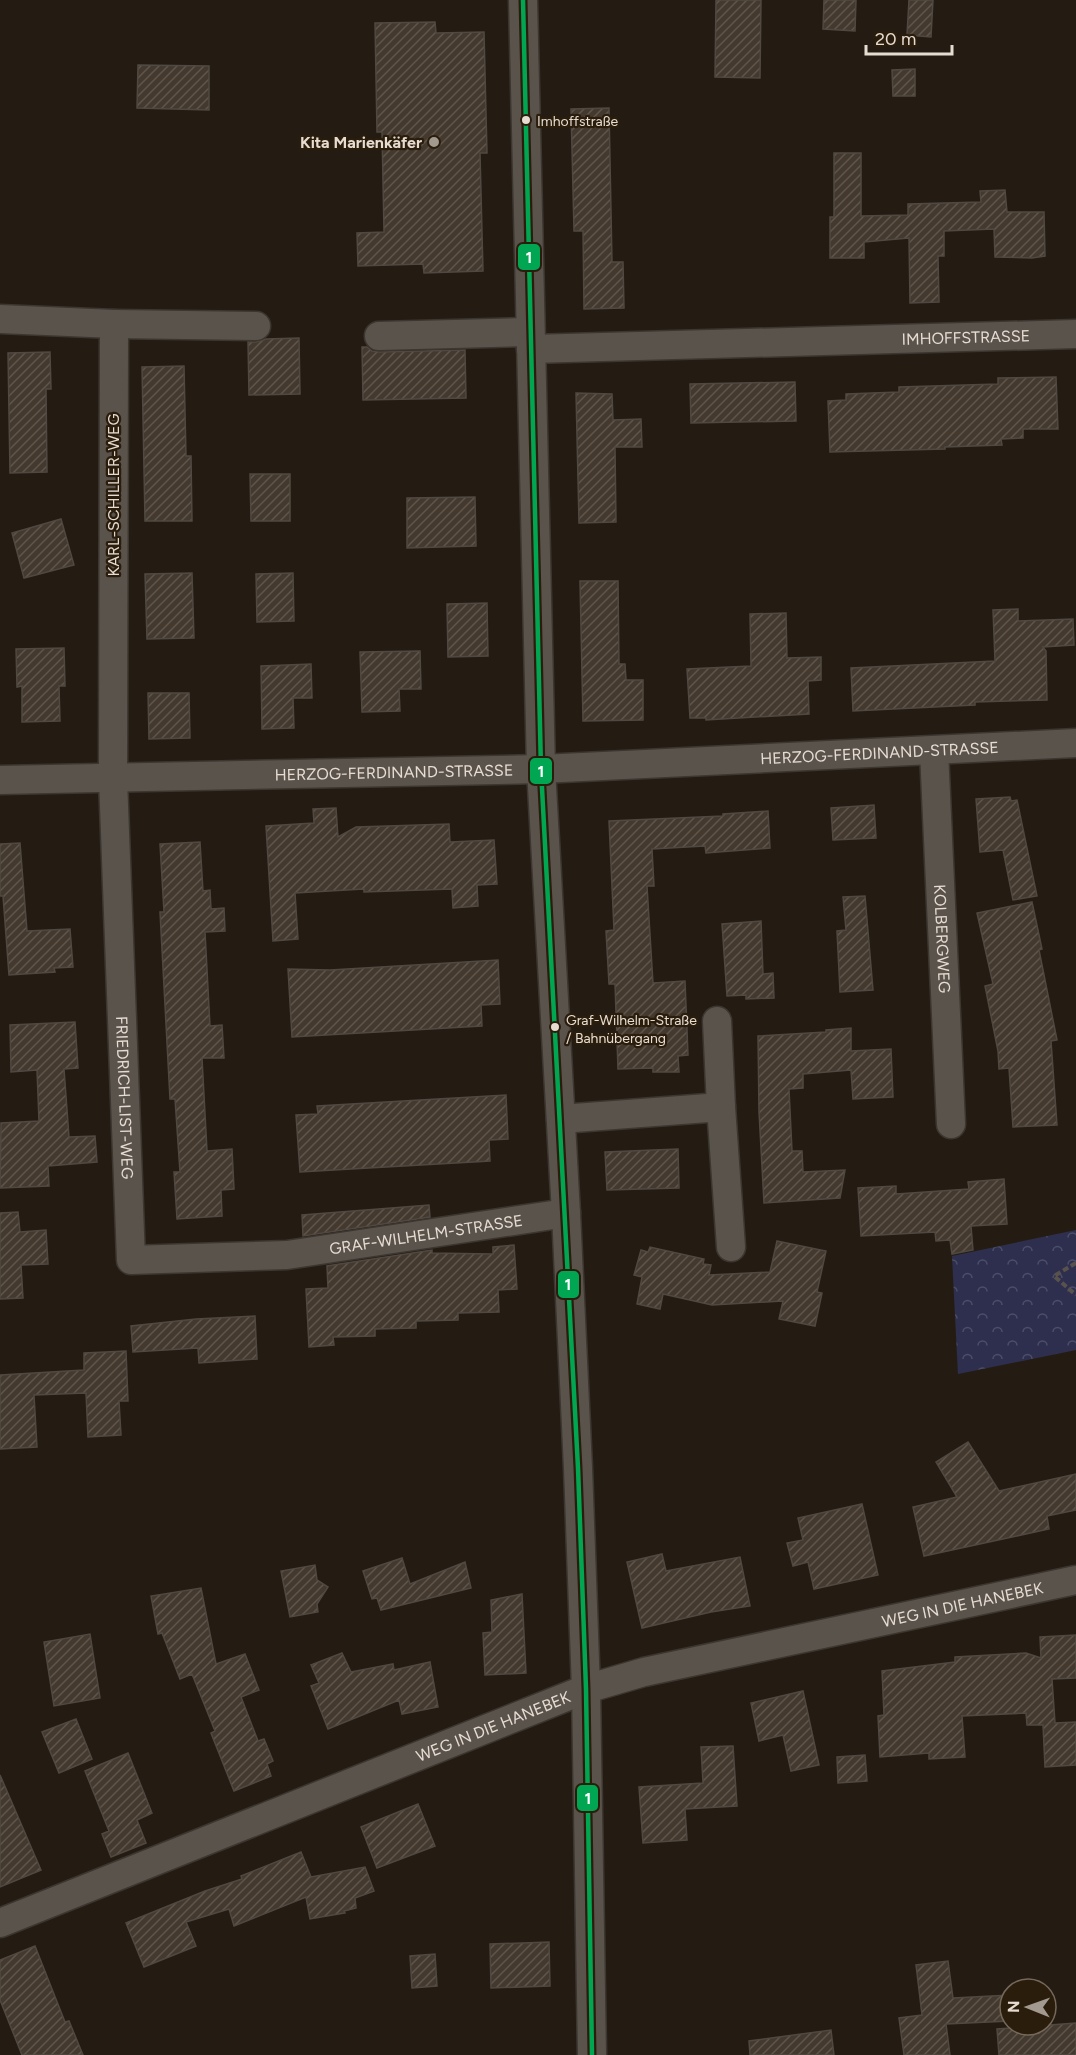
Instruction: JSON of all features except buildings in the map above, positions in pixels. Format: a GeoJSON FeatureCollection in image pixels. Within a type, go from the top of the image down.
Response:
{"type":"FeatureCollection","features":[{"type":"Feature","properties":{"kind":"street"},"geometry":{"type":"LineString","coordinates":[[523,0],[541,769],[566,1213],[586,1689],[592,2055]]}},
{"type":"Feature","properties":{"kind":"street"},"geometry":{"type":"LineString","coordinates":[[0,319],[114,324],[256,326]]}},
{"type":"Feature","properties":{"kind":"street","name":"KARL-SCHILLER-WEG"},"geometry":{"type":"LineString","coordinates":[[113,779],[114,324]]}},
{"type":"Feature","properties":{"kind":"street","name":"IMHOFFSTRASSE"},"geometry":{"type":"LineString","coordinates":[[379,336],[531,341],[1076,334]]}},
{"type":"Feature","properties":{"kind":"street","name":"HERZOG-FERDINAND-STRASSE"},"geometry":{"type":"LineString","coordinates":[[0,780],[541,769],[1076,744]]}},
{"type":"Feature","properties":{"kind":"street","name":"KOLBERGWEG"},"geometry":{"type":"LineString","coordinates":[[934,752],[951,1124]]}},
{"type":"Feature","properties":{"kind":"street","name":"FRIEDRICH-LIST-WEG"},"geometry":{"type":"LineString","coordinates":[[113,779],[131,1260],[286,1255]]}},
{"type":"Feature","properties":{"kind":"street"},"geometry":{"type":"LineString","coordinates":[[717,1021],[731,1247]]}},
{"type":"Feature","properties":{"kind":"street"},"geometry":{"type":"LineString","coordinates":[[561,1119],[722,1107]]}},
{"type":"Feature","properties":{"kind":"street","name":"GRAF-WILHELM-STRASSE"},"geometry":{"type":"LineString","coordinates":[[286,1255],[566,1213]]}},
{"type":"Feature","properties":{"kind":"street","name":"WEG IN DIE HANEBEK"},"geometry":{"type":"LineString","coordinates":[[0,1923],[586,1689],[644,1672],[1076,1581]]}},
{"type":"Feature","properties":{"kind":"path"},"geometry":{"type":"LineString","coordinates":[[1076,1263],[1054,1276],[1076,1295]]}},
{"type":"Feature","properties":{"kind":"green space"},"geometry":{"type":"Polygon","coordinates":[[[1076,1230],[1076,1350],[958,1374],[952,1256],[1076,1230]]]}},
{"type":"Feature","properties":{"kind":"transit line","name":"1"},"geometry":{"type":"LineString","coordinates":[[523,0],[541,769],[578,1468],[586,1689],[592,2055]]}},
{"type":"Feature","properties":{"kind":"place","name":"Imhoffstraße"},"geometry":{"type":"Point","coordinates":[526,120]}},
{"type":"Feature","properties":{"kind":"place","name":"Kita Marienkäfer"},"geometry":{"type":"Point","coordinates":[434,142]}},
{"type":"Feature","properties":{"kind":"place","name":"Graf-Wilhelm-Straße / Bahnübergang"},"geometry":{"type":"Point","coordinates":[555,1027]}}]}
